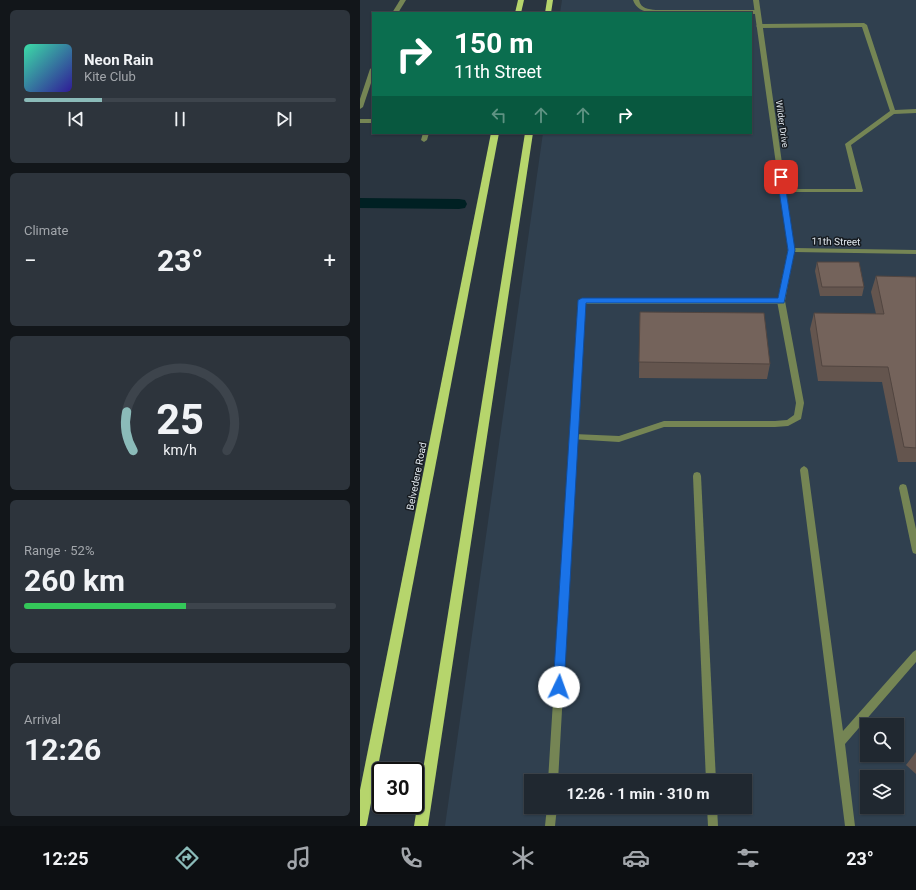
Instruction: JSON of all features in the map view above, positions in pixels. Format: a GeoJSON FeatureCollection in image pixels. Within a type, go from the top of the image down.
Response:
{"type":"FeatureCollection","features":[{"type":"Feature","properties":{"kind":"main road"},"geometry":{"type":"LineString","coordinates":[[518,12],[521,0]]}},
{"type":"Feature","properties":{"kind":"main road"},"geometry":{"type":"LineString","coordinates":[[548,12],[550,0]]}},
{"type":"Feature","properties":{"kind":"main road","name":"Belvedere Road"},"geometry":{"type":"LineString","coordinates":[[360,824],[495,134]]}},
{"type":"Feature","properties":{"kind":"main road"},"geometry":{"type":"LineString","coordinates":[[421,826],[529,134]]}},
{"type":"Feature","properties":{"kind":"street"},"geometry":{"type":"LineString","coordinates":[[396,12],[403,0]]}},
{"type":"Feature","properties":{"kind":"street"},"geometry":{"type":"LineString","coordinates":[[636,0],[636,4],[639,7],[650,12],[758,12]]}},
{"type":"Feature","properties":{"kind":"street","name":"Wilder Drive"},"geometry":{"type":"LineString","coordinates":[[756,0],[792,250]]}},
{"type":"Feature","properties":{"kind":"street"},"geometry":{"type":"LineString","coordinates":[[759,26],[864,25],[893,112]]}},
{"type":"Feature","properties":{"kind":"street"},"geometry":{"type":"LineString","coordinates":[[360,107],[372,72]]}},
{"type":"Feature","properties":{"kind":"street"},"geometry":{"type":"LineString","coordinates":[[783,191],[860,191],[848,144],[893,112],[916,111]]}},
{"type":"Feature","properties":{"kind":"street"},"geometry":{"type":"LineString","coordinates":[[360,121],[372,121]]}},
{"type":"Feature","properties":{"kind":"street"},"geometry":{"type":"LineString","coordinates":[[424,140],[426,134]]}},
{"type":"Feature","properties":{"kind":"street"},"geometry":{"type":"LineString","coordinates":[[574,437],[619,439],[664,424],[775,424],[788,423],[798,417],[800,403],[781,301],[792,250]]}},
{"type":"Feature","properties":{"kind":"street","name":"11th Street"},"geometry":{"type":"LineString","coordinates":[[792,250],[916,252]]}},
{"type":"Feature","properties":{"kind":"street"},"geometry":{"type":"LineString","coordinates":[[553,774],[582,300],[781,301]]}},
{"type":"Feature","properties":{"kind":"street"},"geometry":{"type":"LineString","coordinates":[[804,470],[850,826]]}},
{"type":"Feature","properties":{"kind":"street"},"geometry":{"type":"LineString","coordinates":[[697,476],[711,774]]}},
{"type":"Feature","properties":{"kind":"street"},"geometry":{"type":"LineString","coordinates":[[903,488],[916,550]]}},
{"type":"Feature","properties":{"kind":"street"},"geometry":{"type":"LineString","coordinates":[[839,743],[916,656]]}},
{"type":"Feature","properties":{"kind":"street"},"geometry":{"type":"LineString","coordinates":[[550,826],[551,814]]}},
{"type":"Feature","properties":{"kind":"street"},"geometry":{"type":"LineString","coordinates":[[712,814],[713,826]]}},
{"type":"Feature","properties":{"kind":"shaded area"},"geometry":{"type":"Polygon","coordinates":[[[562,0],[916,0],[916,826],[445,826],[543,134],[752,134],[752,12],[560,12],[562,0]]]}},
{"type":"Feature","properties":{"kind":"building"},"geometry":{"type":"Polygon","coordinates":[[[817,262],[859,262],[864,287],[822,287],[817,262]]]}},
{"type":"Feature","properties":{"kind":"building"},"geometry":{"type":"Polygon","coordinates":[[[876,276],[916,277],[916,448],[904,447],[888,367],[822,366],[814,313],[884,314],[876,276]]]}},
{"type":"Feature","properties":{"kind":"building"},"geometry":{"type":"Polygon","coordinates":[[[640,312],[764,313],[770,364],[639,362],[640,312]]]}},
{"type":"Feature","properties":{"kind":"waterway"},"geometry":{"type":"LineString","coordinates":[[360,203],[459,204]]}},
{"type":"Feature","properties":{"kind":"route"},"geometry":{"type":"LineString","coordinates":[[559,687],[582,300],[781,301],[792,250],[781,177]]}}]}
